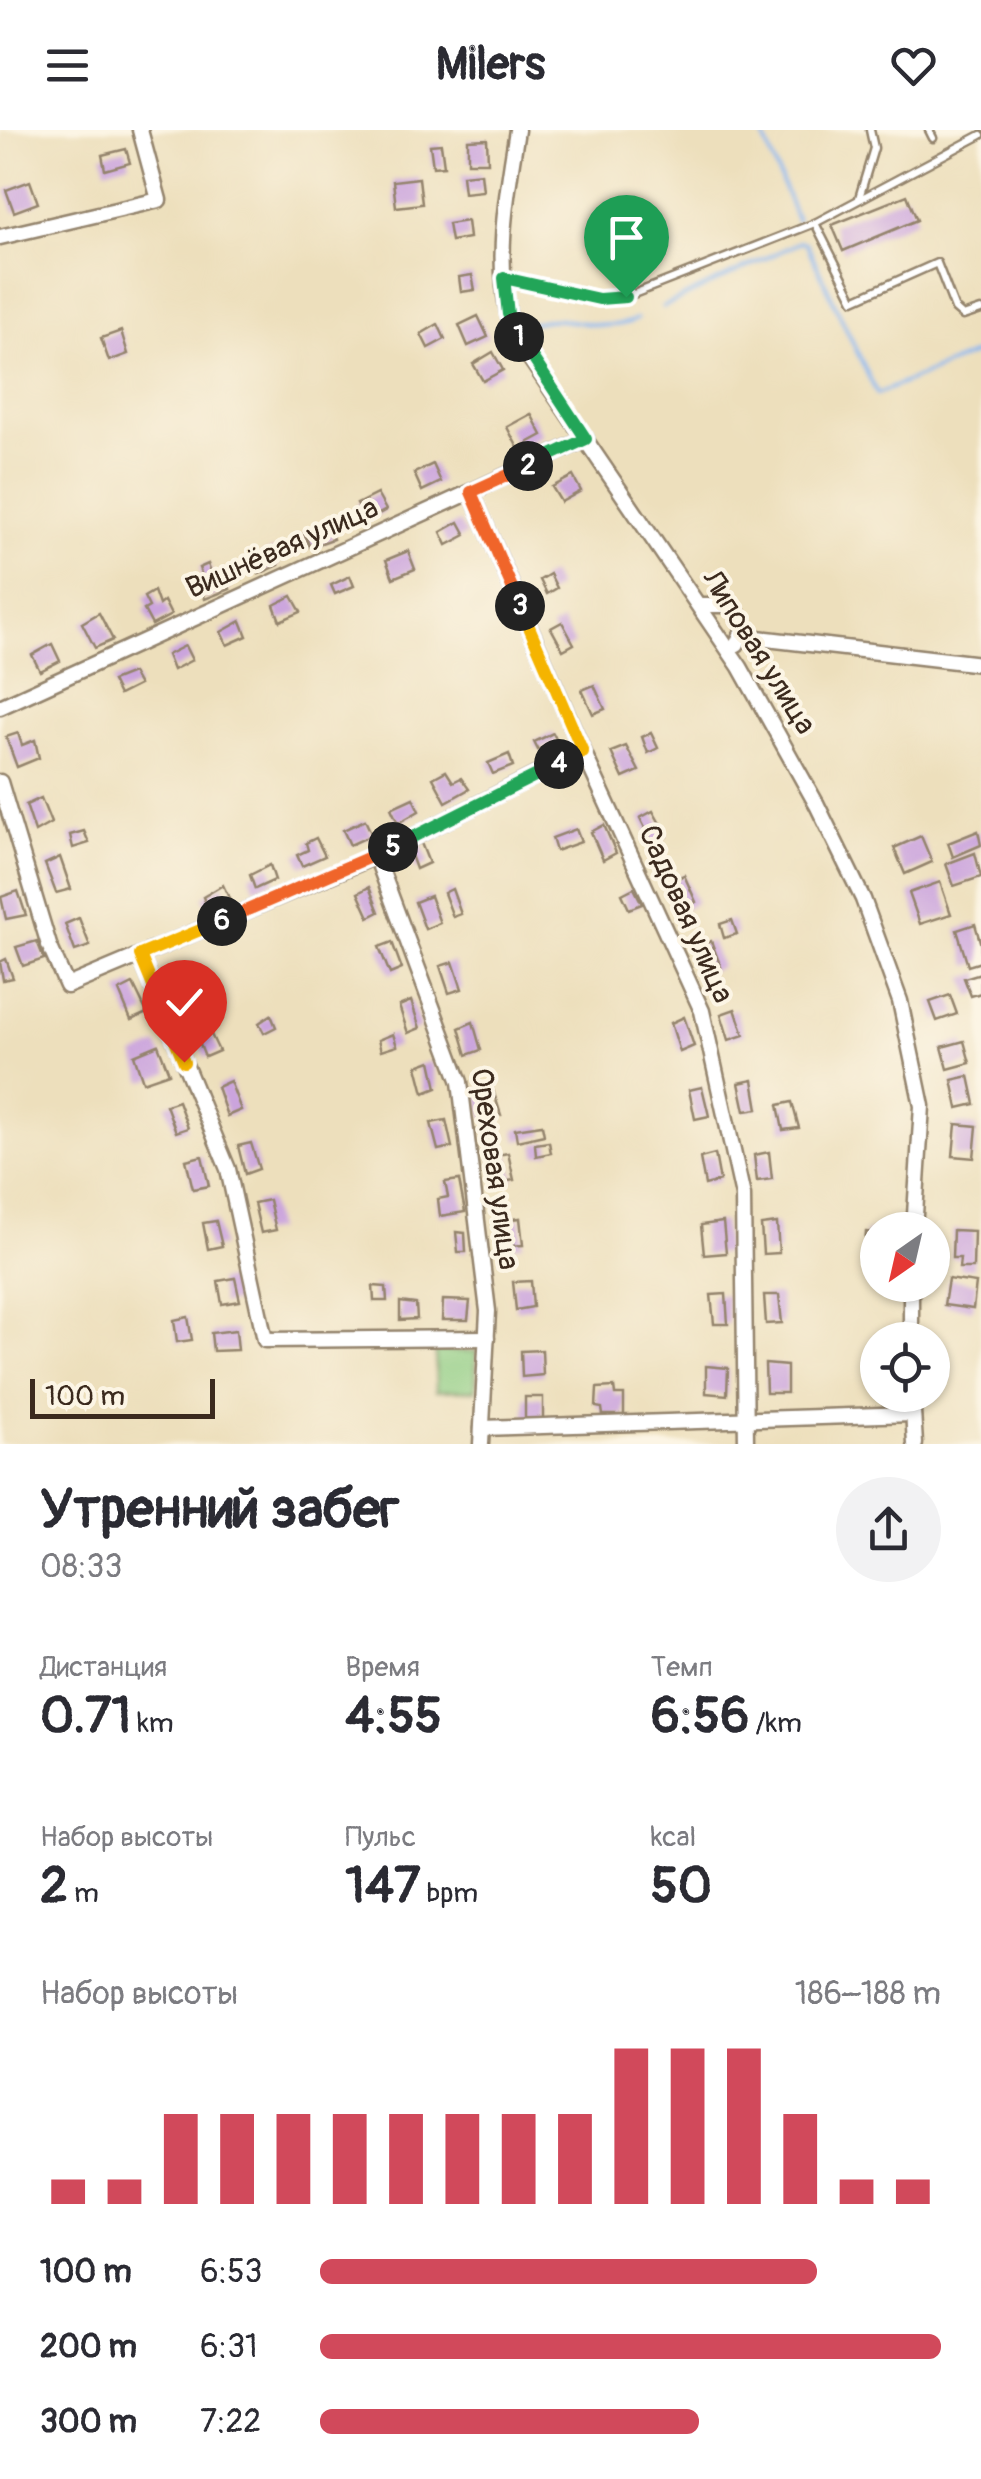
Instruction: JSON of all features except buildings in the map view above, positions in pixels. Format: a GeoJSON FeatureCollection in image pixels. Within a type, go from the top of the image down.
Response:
{"type":"FeatureCollection","features":[{"type":"Feature","properties":{"kind":"street"},"geometry":{"type":"LineString","coordinates":[[0,236],[159,200],[140,130]]}},
{"type":"Feature","properties":{"kind":"street","name":"Липовая улица"},"geometry":{"type":"LineString","coordinates":[[517,130],[506,208],[504,278],[508,314],[524,348],[730,652],[783,741],[863,899],[900,1001],[922,1106],[915,1212]]}},
{"type":"Feature","properties":{"kind":"street","name":"Вишнёвая улица"},"geometry":{"type":"LineString","coordinates":[[0,707],[586,439]]}},
{"type":"Feature","properties":{"kind":"street","name":"Садовая улица"},"geometry":{"type":"LineString","coordinates":[[471,492],[583,752],[702,1011],[743,1196],[746,1444]]}},
{"type":"Feature","properties":{"kind":"street"},"geometry":{"type":"LineString","coordinates":[[699,605],[725,605],[738,612],[744,628],[730,652]]}},
{"type":"Feature","properties":{"kind":"street"},"geometry":{"type":"LineString","coordinates":[[741,636],[981,664]]}},
{"type":"Feature","properties":{"kind":"street"},"geometry":{"type":"LineString","coordinates":[[0,782],[49,945],[67,986],[376,856],[583,752]]}},
{"type":"Feature","properties":{"kind":"street","name":"Ореховая улица"},"geometry":{"type":"LineString","coordinates":[[376,856],[460,1082],[488,1310],[482,1444]]}},
{"type":"Feature","properties":{"kind":"street"},"geometry":{"type":"LineString","coordinates":[[140,955],[228,1169],[265,1340],[486,1338]]}},
{"type":"Feature","properties":{"kind":"street"},"geometry":{"type":"LineString","coordinates":[[482,1428],[912,1414],[915,1444]]}},
{"type":"Feature","properties":{"kind":"lane"},"geometry":{"type":"LineString","coordinates":[[859,199],[874,148],[870,130]]}},
{"type":"Feature","properties":{"kind":"lane"},"geometry":{"type":"LineString","coordinates":[[504,278],[599,299],[626,297],[815,223],[981,135]]}},
{"type":"Feature","properties":{"kind":"lane"},"geometry":{"type":"LineString","coordinates":[[815,223],[854,300],[938,262],[954,309],[963,316],[981,310]]}},
{"type":"Feature","properties":{"kind":"green space"},"geometry":{"type":"Polygon","coordinates":[[[435,1351],[476,1351],[476,1390],[436,1391],[435,1351]]]}},
{"type":"Feature","properties":{"kind":"waterway"},"geometry":{"type":"LineString","coordinates":[[761,130],[797,220]]}},
{"type":"Feature","properties":{"kind":"waterway"},"geometry":{"type":"LineString","coordinates":[[663,307],[800,242],[806,243],[877,394],[981,351]]}},
{"type":"Feature","properties":{"kind":"waterway"},"geometry":{"type":"LineString","coordinates":[[528,325],[555,320],[609,325],[637,319]]}},
{"type":"Feature","properties":{"kind":"route"},"geometry":{"type":"LineString","coordinates":[[184,1062],[140,955],[376,856],[583,752],[471,492],[586,439],[524,348],[508,314],[504,278],[599,299],[626,297]]}}]}
